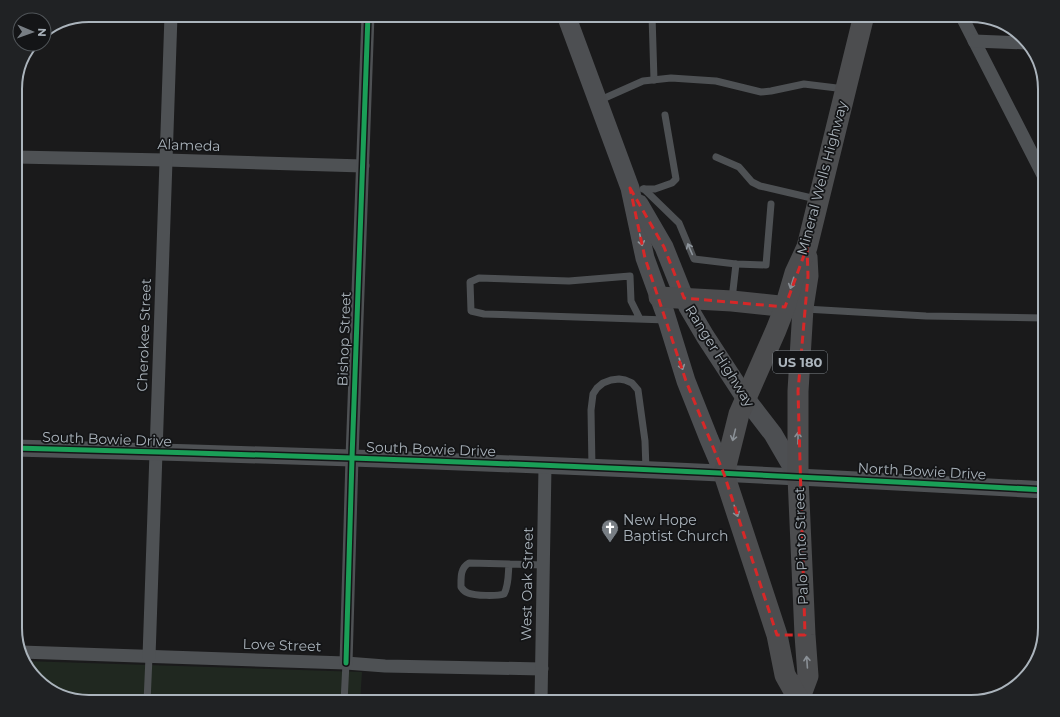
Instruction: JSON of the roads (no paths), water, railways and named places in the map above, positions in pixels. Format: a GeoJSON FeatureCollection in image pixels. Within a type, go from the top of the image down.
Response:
{"type":"FeatureCollection","features":[{"type":"Feature","properties":{"kind":"main road","name":"Ranger Highway"},"geometry":{"type":"LineString","coordinates":[[569,22],[598,101],[664,247],[688,307],[746,399],[773,434],[798,477]]}},
{"type":"Feature","properties":{"kind":"main road","name":"Mineral Wells Highway"},"geometry":{"type":"LineString","coordinates":[[724,474],[739,414],[776,330],[794,307],[795,273],[807,247],[862,22]]}},
{"type":"Feature","properties":{"kind":"main road","name":"Ranger Highway"},"geometry":{"type":"LineString","coordinates":[[637,189],[645,258],[686,380],[724,474]]}},
{"type":"Feature","properties":{"kind":"main road"},"geometry":{"type":"LineString","coordinates":[[659,297],[732,301],[794,307]]}},
{"type":"Feature","properties":{"kind":"main road","name":"Palo Pinto Street"},"geometry":{"type":"LineString","coordinates":[[794,307],[791,320],[789,357],[798,391],[798,477],[790,635],[785,675],[796,695]]}},
{"type":"Feature","properties":{"kind":"main road","name":"Palo Pinto Street"},"geometry":{"type":"LineString","coordinates":[[724,474],[756,570],[790,635],[808,676],[801,695]]}},
{"type":"Feature","properties":{"kind":"street","name":"Cherokee Street"},"geometry":{"type":"LineString","coordinates":[[149,657],[171,22]]}},
{"type":"Feature","properties":{"kind":"street","name":"Bishop Street"},"geometry":{"type":"LineString","coordinates":[[346,663],[368,22]]}},
{"type":"Feature","properties":{"kind":"street"},"geometry":{"type":"LineString","coordinates":[[964,22],[1038,164]]}},
{"type":"Feature","properties":{"kind":"street"},"geometry":{"type":"LineString","coordinates":[[974,41],[1019,43]]}},
{"type":"Feature","properties":{"kind":"street","name":"Alameda"},"geometry":{"type":"LineString","coordinates":[[22,157],[362,166]]}},
{"type":"Feature","properties":{"kind":"street","name":"South Bowie Drive"},"geometry":{"type":"LineString","coordinates":[[22,448],[352,458],[798,477]]}},
{"type":"Feature","properties":{"kind":"street","name":"West Oak Street"},"geometry":{"type":"LineString","coordinates":[[541,695],[545,466]]}},
{"type":"Feature","properties":{"kind":"street","name":"North Bowie Drive"},"geometry":{"type":"LineString","coordinates":[[798,477],[1038,490]]}},
{"type":"Feature","properties":{"kind":"street","name":"Love Street"},"geometry":{"type":"LineString","coordinates":[[27,652],[346,663],[385,666],[542,669]]}},
{"type":"Feature","properties":{"kind":"lane"},"geometry":{"type":"LineString","coordinates":[[652,22],[654,80]]}},
{"type":"Feature","properties":{"kind":"lane"},"geometry":{"type":"LineString","coordinates":[[598,101],[643,81],[671,78],[716,81],[761,92],[771,92],[804,84],[846,89]]}},
{"type":"Feature","properties":{"kind":"lane"},"geometry":{"type":"LineString","coordinates":[[637,189],[656,189],[672,184],[676,179],[665,115]]}},
{"type":"Feature","properties":{"kind":"lane"},"geometry":{"type":"LineString","coordinates":[[716,157],[739,167],[752,182],[760,186],[818,199]]}},
{"type":"Feature","properties":{"kind":"lane"},"geometry":{"type":"LineString","coordinates":[[637,189],[679,223],[694,258],[736,264],[766,265],[771,204]]}},
{"type":"Feature","properties":{"kind":"lane"},"geometry":{"type":"LineString","coordinates":[[732,301],[736,264]]}},
{"type":"Feature","properties":{"kind":"lane"},"geometry":{"type":"LineString","coordinates":[[640,318],[631,301],[630,276],[569,281],[479,278],[470,282],[471,311],[484,314],[666,320]]}},
{"type":"Feature","properties":{"kind":"lane"},"geometry":{"type":"LineString","coordinates":[[794,307],[926,316],[1038,318]]}},
{"type":"Feature","properties":{"kind":"lane"},"geometry":{"type":"LineString","coordinates":[[592,468],[591,410],[593,394],[603,383],[610,380],[619,379],[632,383],[638,390],[645,442],[646,470]]}},
{"type":"Feature","properties":{"kind":"lane"},"geometry":{"type":"LineString","coordinates":[[509,564],[506,590],[504,594],[499,596],[470,594],[461,587],[462,572],[465,565],[469,563],[509,564],[544,565]]}},
{"type":"Feature","properties":{"kind":"lane"},"geometry":{"type":"LineString","coordinates":[[147,695],[149,657]]}},
{"type":"Feature","properties":{"kind":"lane"},"geometry":{"type":"LineString","coordinates":[[344,695],[346,663]]}},
{"type":"Feature","properties":{"kind":"place","name":"New Hope Baptist Church"},"geometry":{"type":"Point","coordinates":[610,543]}}]}
